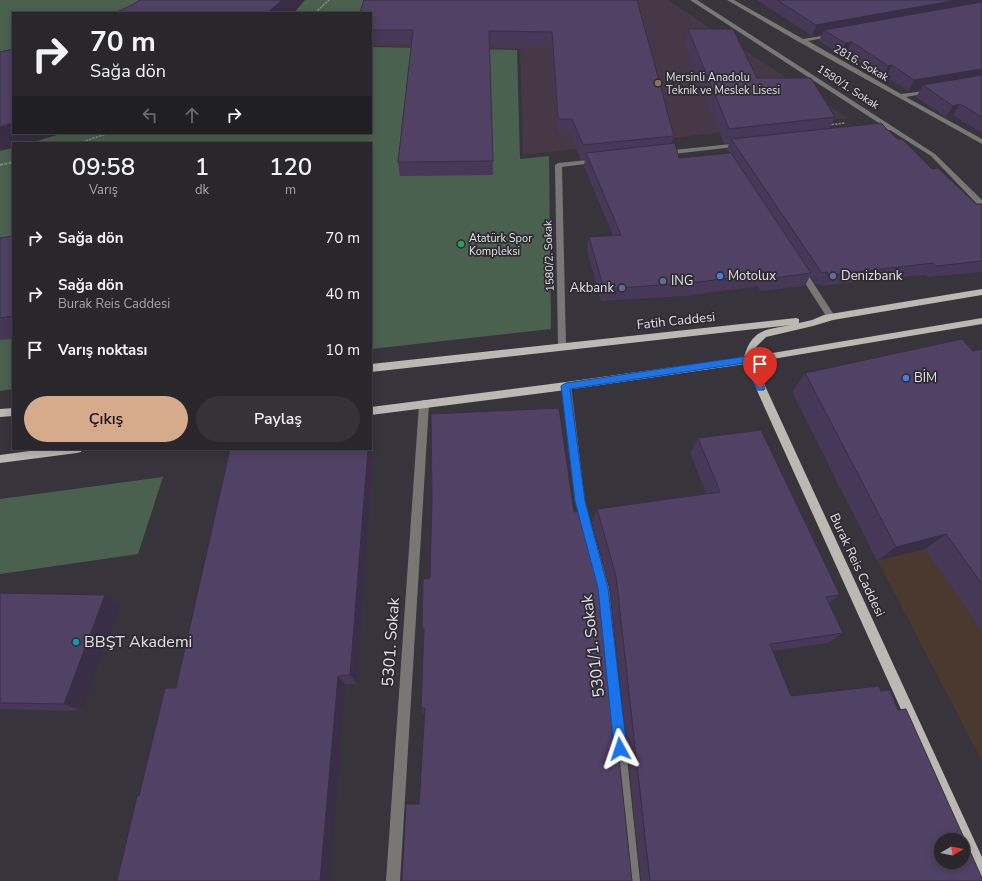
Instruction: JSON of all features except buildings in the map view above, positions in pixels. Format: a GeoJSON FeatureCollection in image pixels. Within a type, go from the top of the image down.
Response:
{"type":"FeatureCollection","features":[{"type":"Feature","properties":{"kind":"main road","name":"Fatih Caddesi"},"geometry":{"type":"LineString","coordinates":[[372,368],[831,317],[982,292]]}},
{"type":"Feature","properties":{"kind":"main road"},"geometry":{"type":"LineString","coordinates":[[748,360],[752,346],[763,334],[813,323],[831,317]]}},
{"type":"Feature","properties":{"kind":"main road"},"geometry":{"type":"LineString","coordinates":[[372,411],[566,386],[748,360],[982,321]]}},
{"type":"Feature","properties":{"kind":"main road","name":"Burak Reis Caddesi"},"geometry":{"type":"LineString","coordinates":[[748,360],[982,873]]}},
{"type":"Feature","properties":{"kind":"main road"},"geometry":{"type":"LineString","coordinates":[[0,413],[12,412]]}},
{"type":"Feature","properties":{"kind":"main road"},"geometry":{"type":"LineString","coordinates":[[0,459],[69,450]]}},
{"type":"Feature","properties":{"kind":"street","name":"1580/1. Sokak"},"geometry":{"type":"LineString","coordinates":[[693,0],[933,155],[982,204]]}},
{"type":"Feature","properties":{"kind":"street","name":"2816. Sokak"},"geometry":{"type":"LineString","coordinates":[[730,0],[982,142]]}},
{"type":"Feature","properties":{"kind":"street"},"geometry":{"type":"LineString","coordinates":[[801,41],[838,34]]}},
{"type":"Feature","properties":{"kind":"street"},"geometry":{"type":"LineString","coordinates":[[899,96],[937,90]]}},
{"type":"Feature","properties":{"kind":"street"},"geometry":{"type":"LineString","coordinates":[[869,130],[892,128]]}},
{"type":"Feature","properties":{"kind":"street"},"geometry":{"type":"LineString","coordinates":[[658,154],[722,150],[752,144]]}},
{"type":"Feature","properties":{"kind":"street","name":"1580/2. Sokak"},"geometry":{"type":"LineString","coordinates":[[562,347],[558,165],[604,160]]}},
{"type":"Feature","properties":{"kind":"street"},"geometry":{"type":"LineString","coordinates":[[797,265],[831,317]]}},
{"type":"Feature","properties":{"kind":"street","name":"5301/1. Sokak"},"geometry":{"type":"LineString","coordinates":[[566,386],[580,501],[603,588],[633,881]]}},
{"type":"Feature","properties":{"kind":"street","name":"5301. Sokak"},"geometry":{"type":"LineString","coordinates":[[392,881],[424,404]]}},
{"type":"Feature","properties":{"kind":"path"},"geometry":{"type":"LineString","coordinates":[[316,12],[329,0]]}},
{"type":"Feature","properties":{"kind":"path"},"geometry":{"type":"LineString","coordinates":[[824,125],[848,123]]}},
{"type":"Feature","properties":{"kind":"path"},"geometry":{"type":"LineString","coordinates":[[80,142],[106,134]]}},
{"type":"Feature","properties":{"kind":"path"},"geometry":{"type":"LineString","coordinates":[[0,165],[12,162]]}},
{"type":"Feature","properties":{"kind":"shaded area","name":"Mersinli Anadolu Teknik ve Meslek Lisesi"},"geometry":{"type":"Polygon","coordinates":[[[366,0],[668,0],[848,118],[523,155],[520,49],[372,46],[372,12],[362,12],[366,0]]]}},
{"type":"Feature","properties":{"kind":"shaded area"},"geometry":{"type":"Polygon","coordinates":[[[982,440],[982,761],[830,469],[982,440]]]}},
{"type":"Feature","properties":{"kind":"green space","name":"Atatürk Spor Kompleksi"},"geometry":{"type":"Polygon","coordinates":[[[0,0],[364,0],[360,12],[12,12],[12,134],[372,134],[372,47],[517,50],[520,159],[549,156],[551,329],[372,349],[372,142],[12,142],[12,389],[0,391],[0,0]]]}},
{"type":"Feature","properties":{"kind":"green space"},"geometry":{"type":"Polygon","coordinates":[[[163,477],[138,554],[0,574],[0,499],[163,477]]]}},
{"type":"Feature","properties":{"kind":"place","name":"Mersinli Anadolu Teknik ve Meslek Lisesi"},"geometry":{"type":"Point","coordinates":[658,83]}},
{"type":"Feature","properties":{"kind":"place","name":"Atatürk Spor Kompleksi"},"geometry":{"type":"Point","coordinates":[461,244]}},
{"type":"Feature","properties":{"kind":"place","name":"Motolux"},"geometry":{"type":"Point","coordinates":[720,276]}},
{"type":"Feature","properties":{"kind":"place","name":"Denizbank"},"geometry":{"type":"Point","coordinates":[833,276]}},
{"type":"Feature","properties":{"kind":"place","name":"ING"},"geometry":{"type":"Point","coordinates":[663,281]}},
{"type":"Feature","properties":{"kind":"place","name":"Akbank"},"geometry":{"type":"Point","coordinates":[622,288]}},
{"type":"Feature","properties":{"kind":"place","name":"BİM"},"geometry":{"type":"Point","coordinates":[906,378]}},
{"type":"Feature","properties":{"kind":"place","name":"BBŞT Akademi"},"geometry":{"type":"Point","coordinates":[76,642]}},
{"type":"Feature","properties":{"kind":"route"},"geometry":{"type":"LineString","coordinates":[[620,749],[603,588],[580,501],[566,386],[748,360],[760,388]]}}]}
